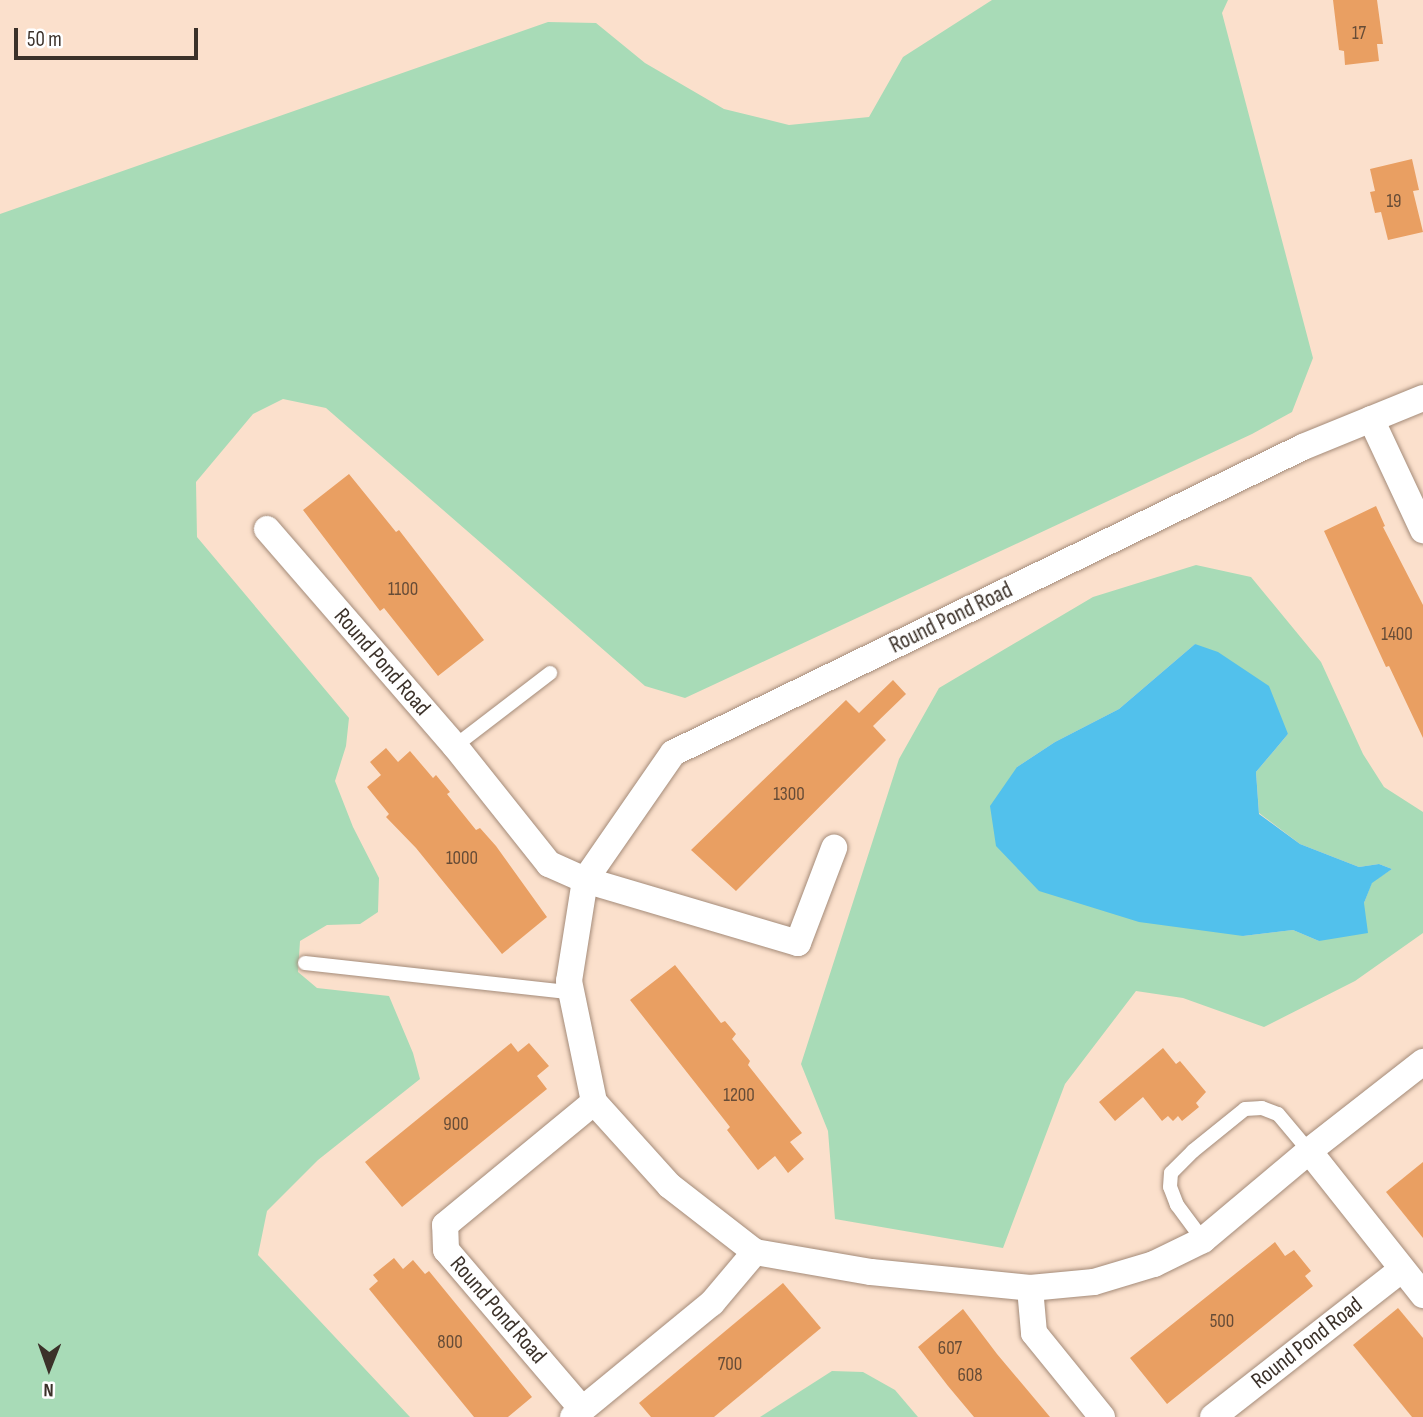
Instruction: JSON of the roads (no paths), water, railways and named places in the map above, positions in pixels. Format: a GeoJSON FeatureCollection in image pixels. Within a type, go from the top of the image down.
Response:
{"type":"FeatureCollection","features":[{"type":"Feature","properties":{"kind":"street","name":"Round Pond Road"},"geometry":{"type":"LineString","coordinates":[[1423,398],[1303,447],[673,753],[585,880],[569,992],[594,1102],[670,1186],[755,1252],[871,1272],[1030,1288],[1094,1282],[1154,1264],[1203,1240],[1309,1151],[1423,1062]]}},
{"type":"Feature","properties":{"kind":"street"},"geometry":{"type":"LineString","coordinates":[[1371,419],[1423,530]]}},
{"type":"Feature","properties":{"kind":"street","name":"Round Pond Road"},"geometry":{"type":"LineString","coordinates":[[267,529],[455,746],[549,863],[585,880],[798,943],[834,848]]}},
{"type":"Feature","properties":{"kind":"street","name":"Round Pond Road"},"geometry":{"type":"LineString","coordinates":[[594,1102],[445,1225],[446,1250],[578,1413],[712,1303],[755,1252]]}},
{"type":"Feature","properties":{"kind":"street"},"geometry":{"type":"LineString","coordinates":[[1309,1151],[1423,1295]]}},
{"type":"Feature","properties":{"kind":"street","name":"Round Pond Road"},"geometry":{"type":"LineString","coordinates":[[1213,1417],[1401,1270]]}},
{"type":"Feature","properties":{"kind":"street"},"geometry":{"type":"LineString","coordinates":[[1030,1288],[1034,1333],[1102,1417]]}},
{"type":"Feature","properties":{"kind":"lane"},"geometry":{"type":"LineString","coordinates":[[455,746],[550,673]]}},
{"type":"Feature","properties":{"kind":"lane"},"geometry":{"type":"LineString","coordinates":[[305,962],[569,992]]}},
{"type":"Feature","properties":{"kind":"lane"},"geometry":{"type":"LineString","coordinates":[[1203,1240],[1177,1205],[1170,1186],[1171,1173],[1193,1151],[1245,1110],[1262,1108],[1278,1114],[1309,1151]]}},
{"type":"Feature","properties":{"kind":"water"},"geometry":{"type":"Polygon","coordinates":[[[1195,644],[1218,652],[1269,686],[1288,734],[1256,772],[1259,814],[1300,844],[1359,867],[1379,864],[1392,869],[1372,883],[1364,903],[1368,933],[1319,941],[1293,930],[1243,936],[1139,922],[1039,891],[996,846],[990,806],[1017,767],[1055,742],[1119,709],[1195,644]]]}}]}
